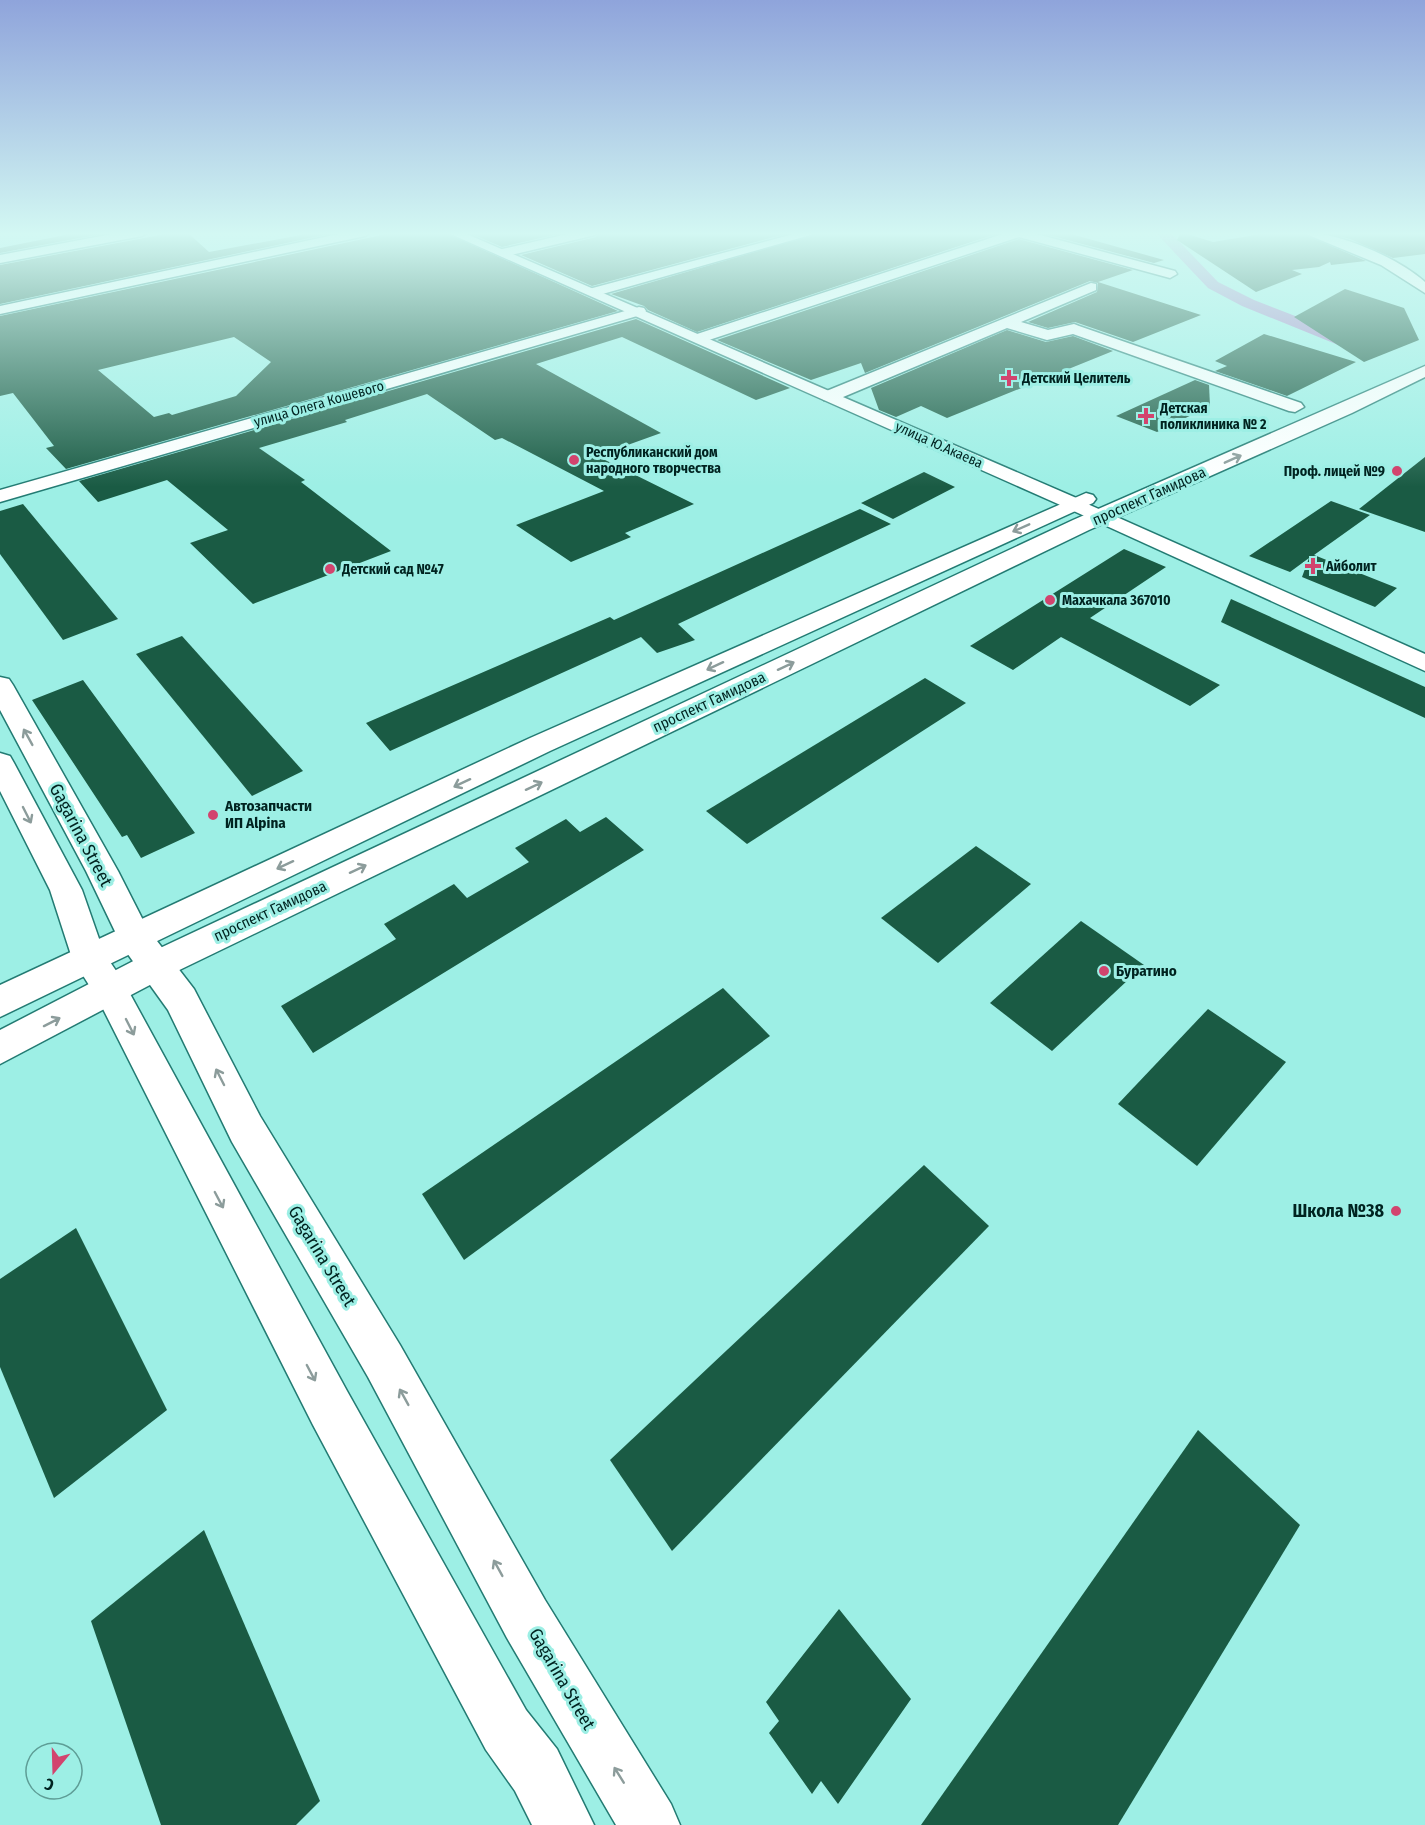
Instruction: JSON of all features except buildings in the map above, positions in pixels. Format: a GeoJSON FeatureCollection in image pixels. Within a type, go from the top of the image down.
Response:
{"type":"FeatureCollection","features":[{"type":"Feature","properties":{"kind":"main road","name":"улица Олега Кошевого"},"geometry":{"type":"LineString","coordinates":[[0,496],[618,317]]}},
{"type":"Feature","properties":{"kind":"main road","name":"улица Ю.Акаева"},"geometry":{"type":"LineString","coordinates":[[653,317],[1074,504],[1104,503],[1425,663]]}},
{"type":"Feature","properties":{"kind":"main road"},"geometry":{"type":"LineString","coordinates":[[700,338],[762,317]]}},
{"type":"Feature","properties":{"kind":"main road"},"geometry":{"type":"LineString","coordinates":[[830,396],[1017,317]]}},
{"type":"Feature","properties":{"kind":"main road"},"geometry":{"type":"LineString","coordinates":[[1005,322],[1047,335],[1074,329],[1295,407]]}},
{"type":"Feature","properties":{"kind":"main road"},"geometry":{"type":"LineString","coordinates":[[1371,378],[1425,357]]}},
{"type":"Feature","properties":{"kind":"main road","name":"проспект Гамидова"},"geometry":{"type":"LineString","coordinates":[[0,1002],[100,975],[155,966],[1104,503],[1346,409],[1425,371]]}},
{"type":"Feature","properties":{"kind":"main road"},"geometry":{"type":"LineString","coordinates":[[1274,416],[1316,399]]}},
{"type":"Feature","properties":{"kind":"main road","name":"проспект Гамидова"},"geometry":{"type":"LineString","coordinates":[[0,1048],[100,975],[134,937],[853,603],[1074,504]]}},
{"type":"Feature","properties":{"kind":"main road","name":"Gagarina Street"},"geometry":{"type":"LineString","coordinates":[[0,686],[102,871],[134,937],[181,1000],[246,1129],[384,1361],[526,1619],[650,1825]]}},
{"type":"Feature","properties":{"kind":"main road"},"geometry":{"type":"LineString","coordinates":[[0,763],[66,890],[100,975],[330,1408],[506,1730],[536,1770],[564,1825]]}},
{"type":"Feature","properties":{"kind":"waterway"},"geometry":{"type":"LineString","coordinates":[[1284,317],[1359,347]]}},
{"type":"Feature","properties":{"kind":"place","name":"Детский Целитель"},"geometry":{"type":"Point","coordinates":[1009,378]}},
{"type":"Feature","properties":{"kind":"place","name":"Детская поликлиника № 2"},"geometry":{"type":"Point","coordinates":[1146,416]}},
{"type":"Feature","properties":{"kind":"place","name":"Республиканский дом народного творчества"},"geometry":{"type":"Point","coordinates":[574,460]}},
{"type":"Feature","properties":{"kind":"place","name":"Проф. лицей №9"},"geometry":{"type":"Point","coordinates":[1397,471]}},
{"type":"Feature","properties":{"kind":"place","name":"Айболит"},"geometry":{"type":"Point","coordinates":[1313,566]}},
{"type":"Feature","properties":{"kind":"place","name":"Детский сад №47"},"geometry":{"type":"Point","coordinates":[330,569]}},
{"type":"Feature","properties":{"kind":"place","name":"Махачкала 367010"},"geometry":{"type":"Point","coordinates":[1050,600]}},
{"type":"Feature","properties":{"kind":"place","name":"Автозапчасти ИП Alpina"},"geometry":{"type":"Point","coordinates":[213,815]}},
{"type":"Feature","properties":{"kind":"place","name":"Буратино"},"geometry":{"type":"Point","coordinates":[1104,971]}},
{"type":"Feature","properties":{"kind":"place","name":"Школа №38"},"geometry":{"type":"Point","coordinates":[1396,1211]}}]}
